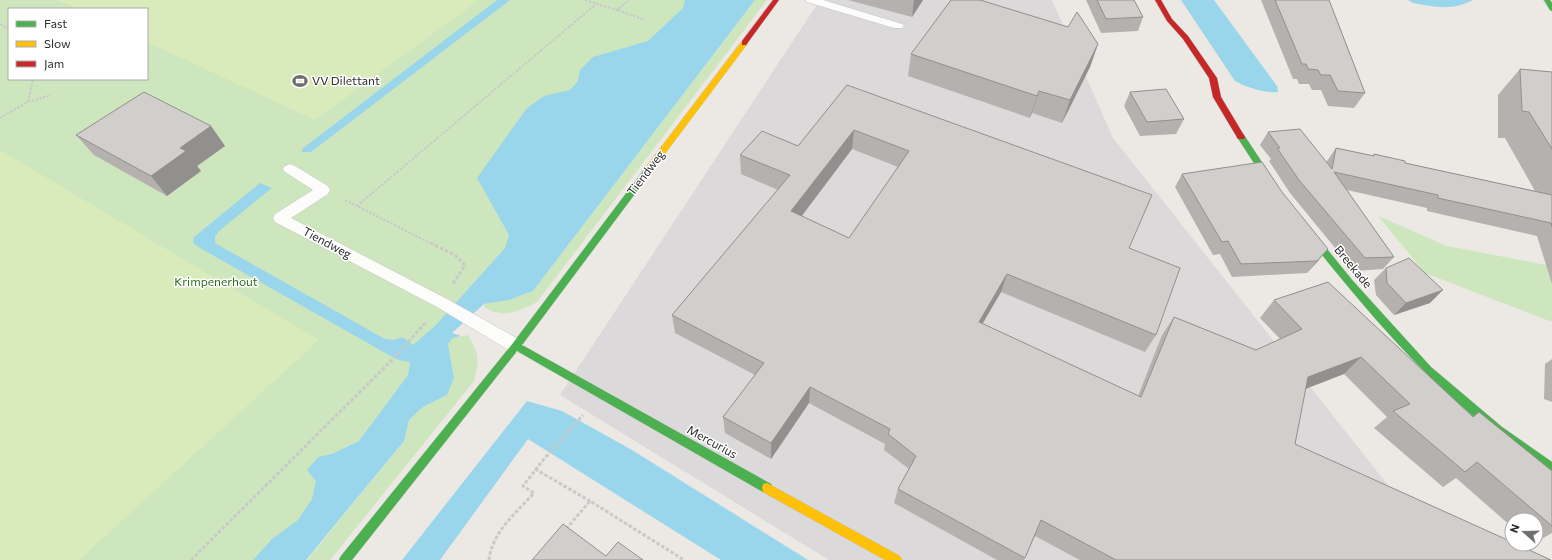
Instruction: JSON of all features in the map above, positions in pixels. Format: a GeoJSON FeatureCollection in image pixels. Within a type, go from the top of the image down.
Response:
{"type":"FeatureCollection","features":[{"type":"Feature","properties":{"kind":"street","name":"Tiendweg"},"geometry":{"type":"LineString","coordinates":[[344,560],[516,346],[776,0]]}},
{"type":"Feature","properties":{"kind":"street"},"geometry":{"type":"LineString","coordinates":[[1158,0],[1169,20],[1186,38],[1213,78],[1217,97],[1233,125],[1277,192]]}},
{"type":"Feature","properties":{"kind":"street"},"geometry":{"type":"LineString","coordinates":[[1547,0],[1552,9]]}},
{"type":"Feature","properties":{"kind":"street","name":"Breekade"},"geometry":{"type":"LineString","coordinates":[[1301,223],[1350,284],[1428,370],[1498,430],[1552,468]]}},
{"type":"Feature","properties":{"kind":"street","name":"Mercurius"},"geometry":{"type":"LineString","coordinates":[[516,346],[896,560]]}},
{"type":"Feature","properties":{"kind":"lane"},"geometry":{"type":"LineString","coordinates":[[811,0],[898,26]]}},
{"type":"Feature","properties":{"kind":"lane","name":"Tiendweg"},"geometry":{"type":"LineString","coordinates":[[290,169],[323,190],[280,218],[477,322],[516,346]]}},
{"type":"Feature","properties":{"kind":"path"},"geometry":{"type":"LineString","coordinates":[[585,0],[645,20]]}},
{"type":"Feature","properties":{"kind":"path"},"geometry":{"type":"LineString","coordinates":[[617,10],[629,0]]}},
{"type":"Feature","properties":{"kind":"path"},"geometry":{"type":"LineString","coordinates":[[191,560],[392,360],[444,305],[465,265],[455,255],[357,206],[596,4]]}},
{"type":"Feature","properties":{"kind":"path"},"geometry":{"type":"LineString","coordinates":[[28,102],[33,80]]}},
{"type":"Feature","properties":{"kind":"path"},"geometry":{"type":"LineString","coordinates":[[0,118],[28,102],[51,95]]}},
{"type":"Feature","properties":{"kind":"path"},"geometry":{"type":"LineString","coordinates":[[488,560],[488,554],[497,535],[534,493],[523,486],[535,469],[582,417]]}},
{"type":"Feature","properties":{"kind":"path"},"geometry":{"type":"LineString","coordinates":[[535,469],[590,501],[684,560]]}},
{"type":"Feature","properties":{"kind":"path"},"geometry":{"type":"LineString","coordinates":[[565,531],[590,501]]}},
{"type":"Feature","properties":{"kind":"shaded area"},"geometry":{"type":"Polygon","coordinates":[[[820,0],[1052,0],[1113,138],[1403,504],[1523,560],[829,560],[560,395],[820,0]]]}},
{"type":"Feature","properties":{"kind":"green space","name":"Krimpenerhout"},"geometry":{"type":"Polygon","coordinates":[[[0,0],[724,0],[266,560],[0,560],[0,0]]]}},
{"type":"Feature","properties":{"kind":"green space","name":"VV Dilettant"},"geometry":{"type":"Polygon","coordinates":[[[57,0],[479,0],[315,120],[148,42],[148,8],[75,8],[57,0]]]}},
{"type":"Feature","properties":{"kind":"green space"},"geometry":{"type":"Polygon","coordinates":[[[755,0],[767,0],[537,302],[524,309],[505,313],[499,313],[485,308],[484,304],[509,300],[533,291],[755,0]]]}},
{"type":"Feature","properties":{"kind":"green space"},"geometry":{"type":"Polygon","coordinates":[[[0,150],[319,340],[79,560],[0,560],[0,150]]]}},
{"type":"Feature","properties":{"kind":"green space"},"geometry":{"type":"Polygon","coordinates":[[[1378,216],[1447,246],[1552,266],[1552,322],[1425,273],[1378,216]]]}},
{"type":"Feature","properties":{"kind":"green space"},"geometry":{"type":"Polygon","coordinates":[[[468,335],[476,352],[478,362],[474,381],[330,560],[307,560],[404,441],[409,420],[423,407],[447,395],[454,378],[448,344],[453,338],[468,335]]]}},
{"type":"Feature","properties":{"kind":"water"},"geometry":{"type":"Polygon","coordinates":[[[497,0],[510,0],[311,152],[302,152],[302,149],[497,0]]]}},
{"type":"Feature","properties":{"kind":"water"},"geometry":{"type":"Polygon","coordinates":[[[685,0],[755,0],[533,291],[509,300],[484,304],[452,333],[461,336],[453,338],[448,344],[454,378],[447,395],[423,407],[409,420],[404,441],[306,560],[253,560],[272,539],[298,520],[312,499],[316,481],[307,470],[318,457],[332,454],[359,441],[408,375],[410,362],[399,360],[387,354],[200,248],[193,243],[194,237],[260,183],[272,188],[219,231],[215,237],[215,243],[385,339],[394,340],[402,337],[413,345],[436,325],[505,248],[509,235],[477,178],[527,108],[544,96],[570,90],[578,81],[580,70],[593,57],[648,41],[683,8],[685,0]]]}},
{"type":"Feature","properties":{"kind":"water"},"geometry":{"type":"Polygon","coordinates":[[[1181,0],[1214,0],[1277,86],[1278,92],[1256,90],[1235,81],[1181,0]]]}},
{"type":"Feature","properties":{"kind":"water"},"geometry":{"type":"Polygon","coordinates":[[[1408,0],[1473,0],[1458,6],[1443,7],[1413,3],[1408,0]]]}},
{"type":"Feature","properties":{"kind":"water"},"geometry":{"type":"Polygon","coordinates":[[[527,401],[562,411],[632,450],[808,560],[721,560],[528,439],[440,560],[402,560],[527,401]]]}},
{"type":"Feature","properties":{"kind":"building"},"geometry":{"type":"Polygon","coordinates":[[[951,0],[980,0],[1068,27],[1077,12],[1098,44],[1070,100],[1039,91],[1037,96],[911,54],[951,0]]]}},
{"type":"Feature","properties":{"kind":"building"},"geometry":{"type":"Polygon","coordinates":[[[1097,0],[1134,0],[1143,17],[1106,19],[1097,0]]]}},
{"type":"Feature","properties":{"kind":"building"},"geometry":{"type":"Polygon","coordinates":[[[1275,0],[1329,0],[1365,93],[1338,91],[1330,75],[1321,75],[1318,70],[1308,69],[1306,64],[1302,64],[1275,0]]]}},
{"type":"Feature","properties":{"kind":"building"},"geometry":{"type":"Polygon","coordinates":[[[1520,69],[1552,72],[1552,149],[1529,112],[1522,111],[1520,69]]]}},
{"type":"Feature","properties":{"kind":"building"},"geometry":{"type":"Polygon","coordinates":[[[847,85],[1152,195],[1129,248],[1180,268],[1156,335],[1007,274],[979,322],[1141,397],[1174,317],[1256,350],[1302,329],[1274,300],[1328,282],[1473,417],[1479,412],[1552,471],[1552,526],[1544,519],[1544,512],[1536,512],[1477,462],[1465,472],[1393,411],[1410,404],[1361,357],[1308,377],[1295,444],[1504,538],[1504,552],[1534,552],[1551,560],[1116,560],[1041,520],[1025,558],[898,489],[916,456],[888,434],[890,429],[810,387],[771,443],[723,417],[764,363],[672,315],[790,175],[740,155],[762,131],[798,146],[847,85]],[[854,130],[791,211],[849,238],[909,151],[854,130]]]}},
{"type":"Feature","properties":{"kind":"building"},"geometry":{"type":"Polygon","coordinates":[[[1166,89],[1184,119],[1147,122],[1130,92],[1166,89]]]}},
{"type":"Feature","properties":{"kind":"building"},"geometry":{"type":"Polygon","coordinates":[[[144,92],[211,126],[180,148],[186,151],[151,176],[76,135],[144,92]]]}},
{"type":"Feature","properties":{"kind":"building"},"geometry":{"type":"Polygon","coordinates":[[[1300,129],[1332,169],[1336,148],[1374,156],[1374,154],[1405,161],[1405,163],[1552,195],[1552,227],[1551,223],[1438,198],[1438,195],[1334,172],[1394,257],[1365,258],[1299,180],[1277,148],[1280,148],[1268,132],[1300,129]]]}},
{"type":"Feature","properties":{"kind":"building"},"geometry":{"type":"Polygon","coordinates":[[[1262,162],[1282,192],[1328,249],[1317,261],[1241,264],[1228,241],[1222,242],[1182,174],[1262,162]]]}},
{"type":"Feature","properties":{"kind":"building"},"geometry":{"type":"Polygon","coordinates":[[[1409,258],[1443,290],[1406,303],[1387,283],[1386,268],[1409,258]]]}},
{"type":"Feature","properties":{"kind":"building"},"geometry":{"type":"Polygon","coordinates":[[[563,524],[606,556],[618,542],[643,560],[532,560],[563,524]]]}},
{"type":"Feature","properties":{"kind":"traffic: fast"},"geometry":{"type":"LineString","coordinates":[[1547,0],[1552,9]]}},
{"type":"Feature","properties":{"kind":"traffic: fast"},"geometry":{"type":"LineString","coordinates":[[1241,137],[1274,187]]}},
{"type":"Feature","properties":{"kind":"traffic: fast"},"geometry":{"type":"LineString","coordinates":[[345,560],[516,346],[649,169]]}},
{"type":"Feature","properties":{"kind":"traffic: fast"},"geometry":{"type":"LineString","coordinates":[[1306,229],[1350,284],[1428,370],[1498,430],[1552,468]]}},
{"type":"Feature","properties":{"kind":"traffic: fast"},"geometry":{"type":"LineString","coordinates":[[516,346],[767,488]]}},
{"type":"Feature","properties":{"kind":"traffic: slow"},"geometry":{"type":"LineString","coordinates":[[649,169],[744,43]]}},
{"type":"Feature","properties":{"kind":"traffic: slow"},"geometry":{"type":"LineString","coordinates":[[767,488],[896,560]]}},
{"type":"Feature","properties":{"kind":"traffic: jam"},"geometry":{"type":"LineString","coordinates":[[744,43],[776,0]]}},
{"type":"Feature","properties":{"kind":"traffic: jam"},"geometry":{"type":"LineString","coordinates":[[1158,0],[1169,20],[1186,38],[1213,78],[1217,97],[1241,137]]}},
{"type":"Feature","properties":{"kind":"place","name":"VV Dilettant"},"geometry":{"type":"Point","coordinates":[300,81]}}]}
